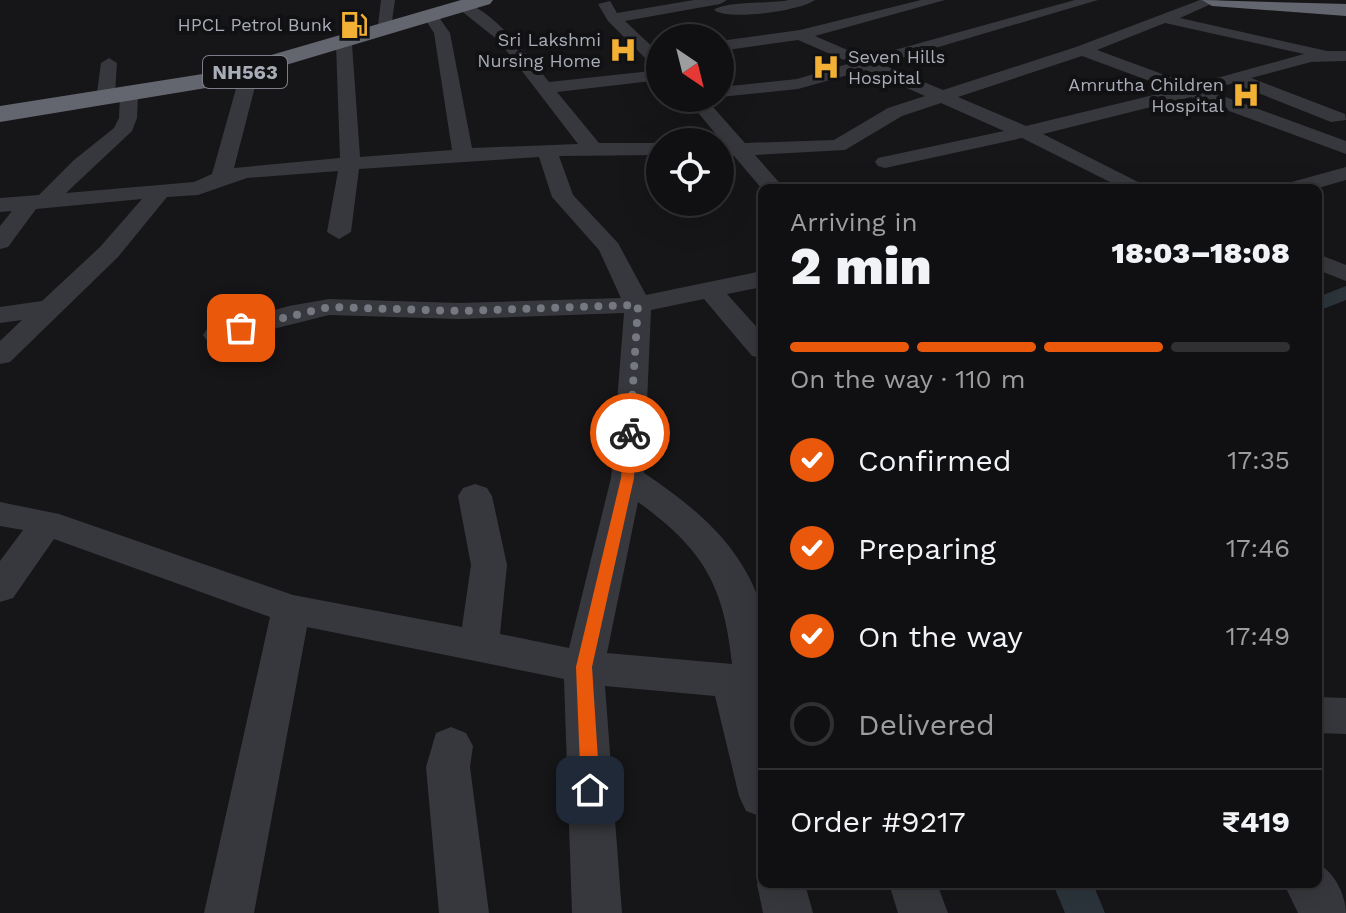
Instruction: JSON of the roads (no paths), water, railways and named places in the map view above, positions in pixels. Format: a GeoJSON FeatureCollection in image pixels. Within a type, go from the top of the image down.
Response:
{"type":"FeatureCollection","features":[{"type":"Feature","properties":{"kind":"highway"},"geometry":{"type":"LineString","coordinates":[[1212,0],[1346,8]]}},
{"type":"Feature","properties":{"kind":"highway"},"geometry":{"type":"LineString","coordinates":[[1250,0],[1346,8]]}},
{"type":"Feature","properties":{"kind":"highway","name":"NH563"},"geometry":{"type":"LineString","coordinates":[[117,94],[219,73],[471,2]]}},
{"type":"Feature","properties":{"kind":"highway","name":"NH563"},"geometry":{"type":"LineString","coordinates":[[0,111],[250,71],[471,2]]}},
{"type":"Feature","properties":{"kind":"street"},"geometry":{"type":"LineString","coordinates":[[386,25],[388,0]]}},
{"type":"Feature","properties":{"kind":"street"},"geometry":{"type":"LineString","coordinates":[[602,0],[613,18],[646,47]]}},
{"type":"Feature","properties":{"kind":"street"},"geometry":{"type":"LineString","coordinates":[[734,44],[800,35],[938,0]]}},
{"type":"Feature","properties":{"kind":"street"},"geometry":{"type":"LineString","coordinates":[[734,91],[798,84],[1091,0]]}},
{"type":"Feature","properties":{"kind":"street"},"geometry":{"type":"LineString","coordinates":[[838,146],[895,112],[945,98],[1082,50],[1212,0]]}},
{"type":"Feature","properties":{"kind":"street"},"geometry":{"type":"LineString","coordinates":[[613,18],[720,5],[803,1]]}},
{"type":"Feature","properties":{"kind":"street"},"geometry":{"type":"LineString","coordinates":[[471,2],[505,38],[592,148]]}},
{"type":"Feature","properties":{"kind":"street"},"geometry":{"type":"LineString","coordinates":[[859,5],[885,14]]}},
{"type":"Feature","properties":{"kind":"street"},"geometry":{"type":"LineString","coordinates":[[431,16],[442,33],[463,155]]}},
{"type":"Feature","properties":{"kind":"street"},"geometry":{"type":"LineString","coordinates":[[1166,19],[1239,38],[1340,55]]}},
{"type":"Feature","properties":{"kind":"street"},"geometry":{"type":"LineString","coordinates":[[800,35],[1026,133],[1131,184]]}},
{"type":"Feature","properties":{"kind":"street"},"geometry":{"type":"LineString","coordinates":[[339,232],[350,163],[344,44]]}},
{"type":"Feature","properties":{"kind":"street"},"geometry":{"type":"LineString","coordinates":[[1082,50],[1346,148]]}},
{"type":"Feature","properties":{"kind":"street"},"geometry":{"type":"LineString","coordinates":[[885,162],[1026,133],[1235,78],[1340,55]]}},
{"type":"Feature","properties":{"kind":"street"},"geometry":{"type":"LineString","coordinates":[[0,242],[37,202],[122,131],[128,118],[117,94],[109,63]]}},
{"type":"Feature","properties":{"kind":"street"},"geometry":{"type":"LineString","coordinates":[[222,174],[250,71]]}},
{"type":"Feature","properties":{"kind":"street"},"geometry":{"type":"LineString","coordinates":[[544,88],[646,77]]}},
{"type":"Feature","properties":{"kind":"street"},"geometry":{"type":"LineString","coordinates":[[1235,78],[1338,118]]}},
{"type":"Feature","properties":{"kind":"street"},"geometry":{"type":"LineString","coordinates":[[557,104],[646,94]]}},
{"type":"Feature","properties":{"kind":"street"},"geometry":{"type":"LineString","coordinates":[[708,112],[770,184]]}},
{"type":"Feature","properties":{"kind":"street"},"geometry":{"type":"LineString","coordinates":[[734,151],[838,146],[875,150],[885,162],[893,184]]}},
{"type":"Feature","properties":{"kind":"street"},"geometry":{"type":"LineString","coordinates":[[546,149],[563,197],[610,248],[638,305],[627,478],[584,667],[597,913]]}},
{"type":"Feature","properties":{"kind":"street"},"geometry":{"type":"LineString","coordinates":[[0,205],[198,188],[222,174],[546,149],[646,149]]}},
{"type":"Feature","properties":{"kind":"street"},"geometry":{"type":"LineString","coordinates":[[1309,184],[1346,173]]}},
{"type":"Feature","properties":{"kind":"street"},"geometry":{"type":"LineString","coordinates":[[0,356],[109,252],[161,191]]}},
{"type":"Feature","properties":{"kind":"street"},"geometry":{"type":"LineString","coordinates":[[217,335],[289,314],[329,307],[459,311],[638,305],[758,280]]}},
{"type":"Feature","properties":{"kind":"street"},"geometry":{"type":"LineString","coordinates":[[710,290],[758,345]]}},
{"type":"Feature","properties":{"kind":"street"},"geometry":{"type":"LineString","coordinates":[[0,315],[50,308]]}},
{"type":"Feature","properties":{"kind":"street"},"geometry":{"type":"LineString","coordinates":[[627,478],[688,521],[730,575],[744,612],[758,762]]}},
{"type":"Feature","properties":{"kind":"street"},"geometry":{"type":"LineString","coordinates":[[475,496],[489,565],[479,646]]}},
{"type":"Feature","properties":{"kind":"street"},"geometry":{"type":"LineString","coordinates":[[0,514],[47,523],[291,609],[584,667],[749,684]]}},
{"type":"Feature","properties":{"kind":"street"},"geometry":{"type":"LineString","coordinates":[[0,588],[47,523]]}},
{"type":"Feature","properties":{"kind":"street"},"geometry":{"type":"LineString","coordinates":[[224,912],[291,609]]}},
{"type":"Feature","properties":{"kind":"street"},"geometry":{"type":"LineString","coordinates":[[1322,715],[1346,716]]}},
{"type":"Feature","properties":{"kind":"street"},"geometry":{"type":"LineString","coordinates":[[451,746],[448,767],[464,913]]}},
{"type":"Feature","properties":{"kind":"street"},"geometry":{"type":"LineString","coordinates":[[782,888],[788,913]]}},
{"type":"Feature","properties":{"kind":"street"},"geometry":{"type":"LineString","coordinates":[[914,888],[923,913]]}},
{"type":"Feature","properties":{"kind":"street"},"geometry":{"type":"LineString","coordinates":[[1310,888],[1326,913]]}},
{"type":"Feature","properties":{"kind":"waterway"},"geometry":{"type":"LineString","coordinates":[[1322,303],[1346,292]]}},
{"type":"Feature","properties":{"kind":"waterway"},"geometry":{"type":"LineString","coordinates":[[1075,888],[1085,913]]}},
{"type":"Feature","properties":{"kind":"place","name":"HPCL Petrol Bunk"},"geometry":{"type":"Point","coordinates":[354,25]}},
{"type":"Feature","properties":{"kind":"place","name":"Sri Lakshmi Nursing Home"},"geometry":{"type":"Point","coordinates":[623,50]}},
{"type":"Feature","properties":{"kind":"place","name":"Seven Hills Hospital"},"geometry":{"type":"Point","coordinates":[826,67]}},
{"type":"Feature","properties":{"kind":"place","name":"Amrutha Children Hospital"},"geometry":{"type":"Point","coordinates":[1246,95]}}]}
